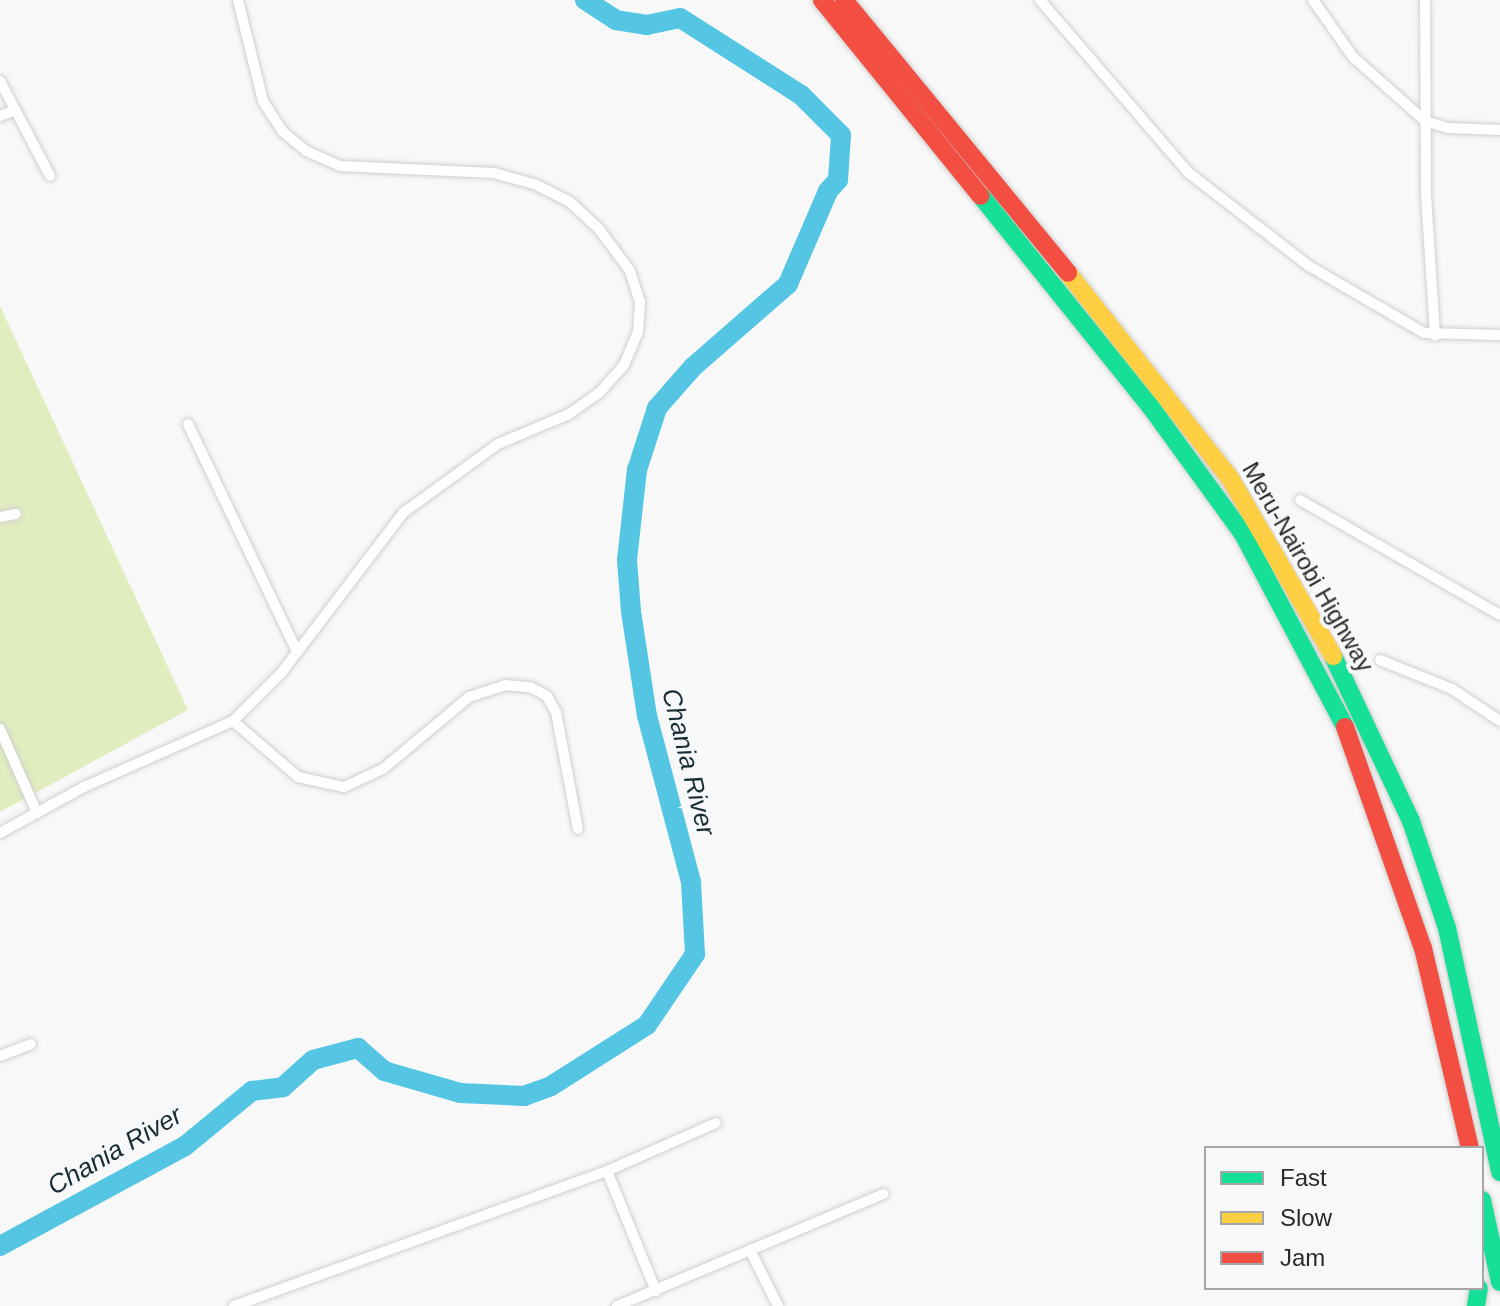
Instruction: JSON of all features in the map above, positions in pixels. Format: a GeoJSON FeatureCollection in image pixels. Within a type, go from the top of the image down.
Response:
{"type":"FeatureCollection","features":[{"type":"Feature","properties":{"kind":"highway","name":"Meru-Nairobi Highway"},"geometry":{"type":"LineString","coordinates":[[822,0],[1150,406],[1243,534],[1273,586],[1350,736],[1388,837],[1423,948],[1470,1146]]}},
{"type":"Feature","properties":{"kind":"highway","name":"Meru-Nairobi Highway"},"geometry":{"type":"LineString","coordinates":[[844,0],[1167,394],[1230,478],[1309,610],[1367,720],[1411,821],[1447,928],[1500,1172]]}},
{"type":"Feature","properties":{"kind":"highway"},"geometry":{"type":"LineString","coordinates":[[1484,1210],[1500,1282]]}},
{"type":"Feature","properties":{"kind":"highway"},"geometry":{"type":"LineString","coordinates":[[1484,1269],[1491,1243]]}},
{"type":"Feature","properties":{"kind":"street"},"geometry":{"type":"LineString","coordinates":[[0,833],[233,721],[297,651],[403,513],[498,444],[569,414],[599,393],[624,365],[638,332],[640,302],[630,271],[599,229],[570,202],[537,185],[494,173],[441,167],[340,166],[306,151],[283,132],[263,101],[238,0]]}},
{"type":"Feature","properties":{"kind":"street"},"geometry":{"type":"LineString","coordinates":[[1040,0],[1143,124],[1217,197],[1309,266],[1435,336],[1500,335]]}},
{"type":"Feature","properties":{"kind":"street"},"geometry":{"type":"LineString","coordinates":[[1313,0],[1353,57],[1425,121],[1448,128],[1500,130]]}},
{"type":"Feature","properties":{"kind":"street"},"geometry":{"type":"LineString","coordinates":[[1425,0],[1425,121],[1435,336]]}},
{"type":"Feature","properties":{"kind":"street"},"geometry":{"type":"LineString","coordinates":[[0,81],[13,111],[50,176]]}},
{"type":"Feature","properties":{"kind":"street"},"geometry":{"type":"LineString","coordinates":[[0,116],[13,111]]}},
{"type":"Feature","properties":{"kind":"street"},"geometry":{"type":"LineString","coordinates":[[188,424],[297,651]]}},
{"type":"Feature","properties":{"kind":"street"},"geometry":{"type":"LineString","coordinates":[[1300,500],[1500,615]]}},
{"type":"Feature","properties":{"kind":"street"},"geometry":{"type":"LineString","coordinates":[[0,517],[16,514]]}},
{"type":"Feature","properties":{"kind":"street"},"geometry":{"type":"LineString","coordinates":[[1380,660],[1452,689],[1500,721]]}},
{"type":"Feature","properties":{"kind":"street"},"geometry":{"type":"LineString","coordinates":[[233,721],[298,777],[344,787],[383,769],[469,697],[505,685],[530,687],[547,696],[556,712],[578,829]]}},
{"type":"Feature","properties":{"kind":"street"},"geometry":{"type":"LineString","coordinates":[[0,729],[37,813]]}},
{"type":"Feature","properties":{"kind":"street"},"geometry":{"type":"LineString","coordinates":[[0,1056],[31,1044]]}},
{"type":"Feature","properties":{"kind":"street"},"geometry":{"type":"LineString","coordinates":[[234,1306],[607,1171],[716,1123]]}},
{"type":"Feature","properties":{"kind":"street"},"geometry":{"type":"LineString","coordinates":[[607,1171],[656,1291]]}},
{"type":"Feature","properties":{"kind":"street"},"geometry":{"type":"LineString","coordinates":[[617,1306],[883,1194]]}},
{"type":"Feature","properties":{"kind":"street"},"geometry":{"type":"LineString","coordinates":[[750,1250],[778,1306]]}},
{"type":"Feature","properties":{"kind":"green space"},"geometry":{"type":"Polygon","coordinates":[[[0,306],[188,710],[0,812],[0,306]]]}},
{"type":"Feature","properties":{"kind":"waterway","name":"Chania River"},"geometry":{"type":"LineString","coordinates":[[0,1246],[185,1146],[252,1091],[283,1087],[313,1060],[358,1048],[384,1071],[460,1093],[524,1096],[551,1086],[647,1025],[695,954],[691,882],[647,716],[631,611],[627,560],[637,470],[657,408],[693,367],[788,284],[828,191],[838,180],[841,135],[801,95],[680,18],[647,25],[616,20],[585,0]]}},
{"type":"Feature","properties":{"kind":"traffic: fast"},"geometry":{"type":"LineString","coordinates":[[981,196],[1150,406],[1243,534],[1345,727]]}},
{"type":"Feature","properties":{"kind":"traffic: fast"},"geometry":{"type":"LineString","coordinates":[[1333,656],[1411,821],[1447,928],[1500,1172]]}},
{"type":"Feature","properties":{"kind":"traffic: fast"},"geometry":{"type":"LineString","coordinates":[[1484,1209],[1500,1282]]}},
{"type":"Feature","properties":{"kind":"traffic: fast"},"geometry":{"type":"LineString","coordinates":[[1476,1306],[1479,1290]]}},
{"type":"Feature","properties":{"kind":"traffic: slow"},"geometry":{"type":"LineString","coordinates":[[1068,273],[1230,478],[1333,656]]}},
{"type":"Feature","properties":{"kind":"traffic: jam"},"geometry":{"type":"LineString","coordinates":[[822,0],[981,196]]}},
{"type":"Feature","properties":{"kind":"traffic: jam"},"geometry":{"type":"LineString","coordinates":[[844,0],[1068,273]]}},
{"type":"Feature","properties":{"kind":"traffic: jam"},"geometry":{"type":"LineString","coordinates":[[1345,727],[1423,948],[1470,1146]]}}]}
